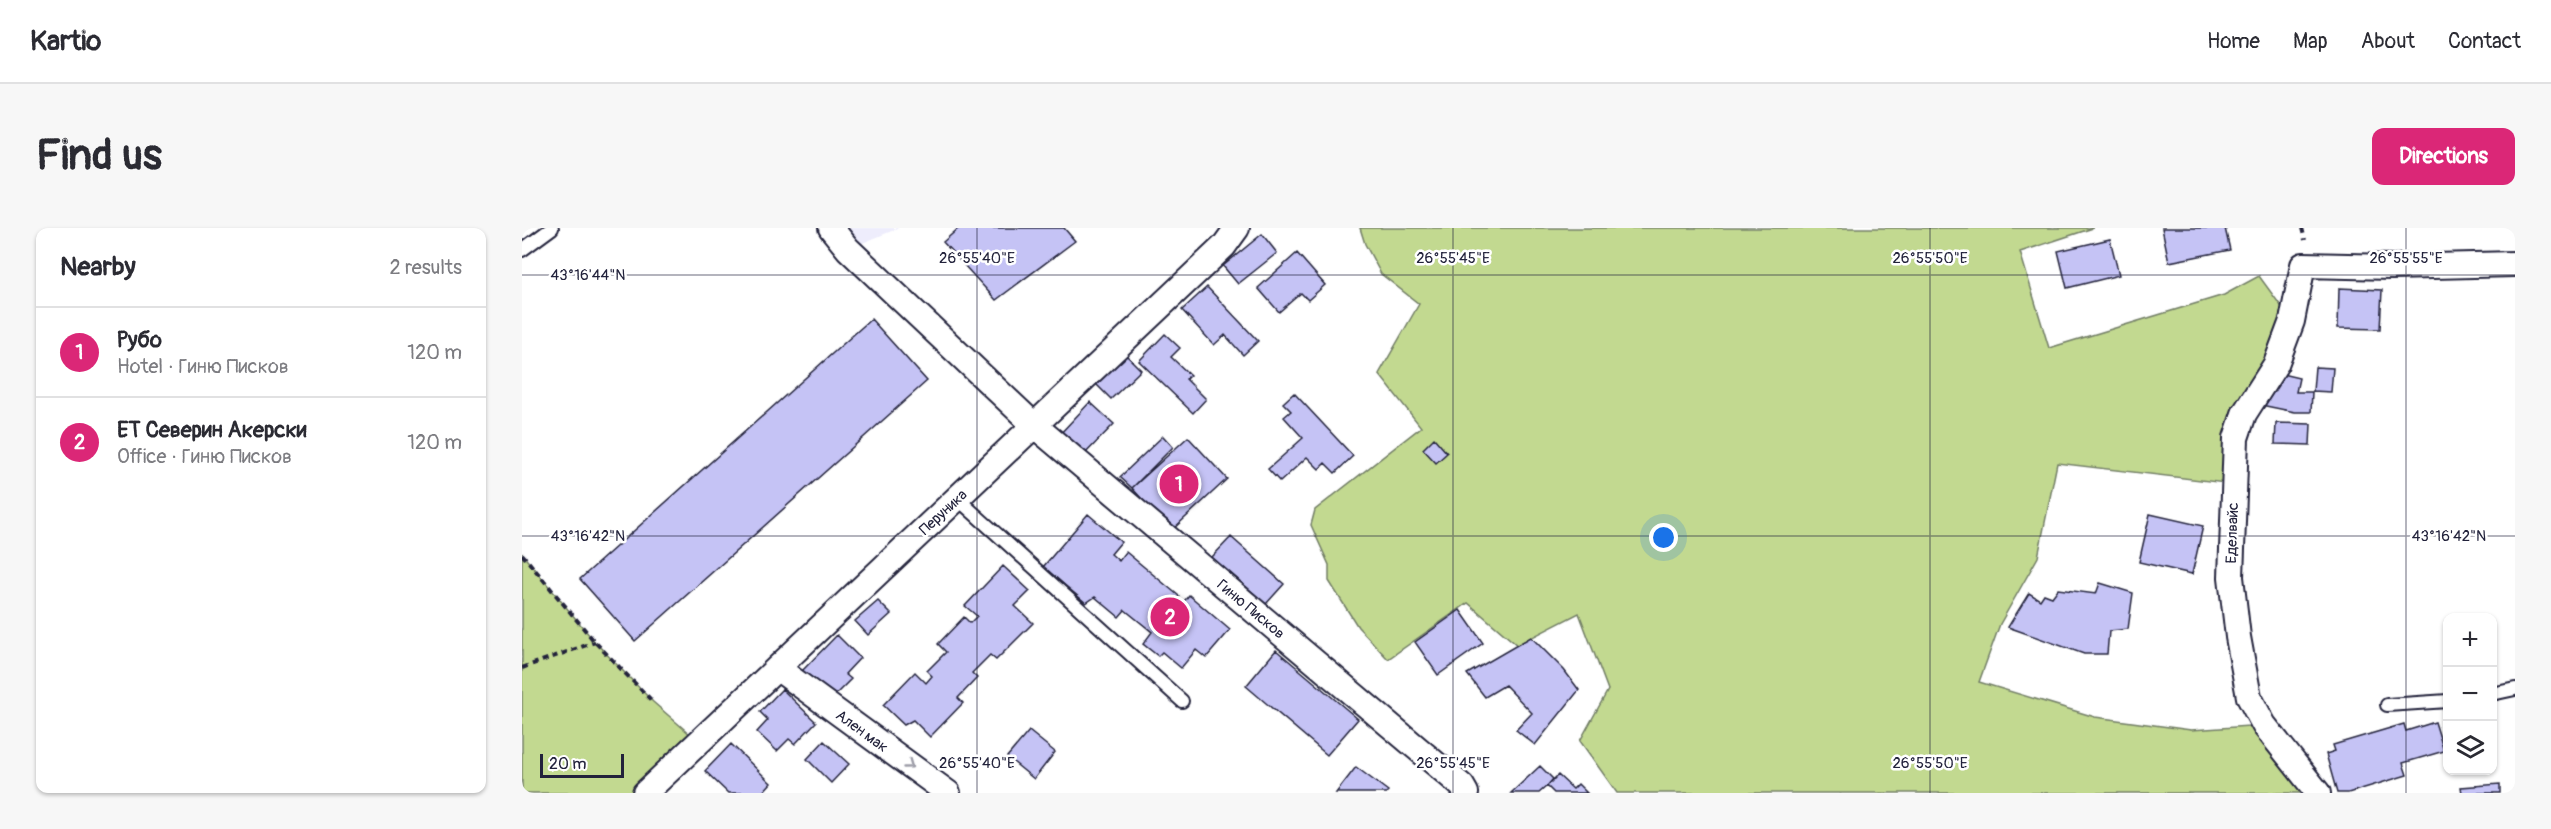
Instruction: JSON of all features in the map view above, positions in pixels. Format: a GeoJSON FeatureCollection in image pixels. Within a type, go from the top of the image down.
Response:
{"type":"FeatureCollection","features":[{"type":"Feature","properties":{"kind":"street","name":"Гиню Писков"},"geometry":{"type":"LineString","coordinates":[[831,228],[848,249],[1035,426],[1462,786],[1466,793]]}},
{"type":"Feature","properties":{"kind":"street","name":"Перуника"},"geometry":{"type":"LineString","coordinates":[[645,793],[1224,246],[1237,228]]}},
{"type":"Feature","properties":{"kind":"street","name":"Еделвайс"},"geometry":{"type":"LineString","coordinates":[[2318,793],[2264,724],[2249,697],[2238,637],[2231,577],[2236,438],[2244,414],[2276,364],[2292,321],[2303,265],[2392,267],[2515,264]]}},
{"type":"Feature","properties":{"kind":"street","name":"Ален мак"},"geometry":{"type":"LineString","coordinates":[[777,668],[948,793]]}},
{"type":"Feature","properties":{"kind":"lane"},"geometry":{"type":"LineString","coordinates":[[522,250],[552,228]]}},
{"type":"Feature","properties":{"kind":"lane"},"geometry":{"type":"LineString","coordinates":[[958,499],[1182,702]]}},
{"type":"Feature","properties":{"kind":"lane"},"geometry":{"type":"LineString","coordinates":[[2497,693],[2515,689]]}},
{"type":"Feature","properties":{"kind":"lane"},"geometry":{"type":"LineString","coordinates":[[2387,705],[2443,701]]}},
{"type":"Feature","properties":{"kind":"path"},"geometry":{"type":"LineString","coordinates":[[522,554],[595,642],[653,702]]}},
{"type":"Feature","properties":{"kind":"path"},"geometry":{"type":"LineString","coordinates":[[522,668],[595,642]]}},
{"type":"Feature","properties":{"kind":"shaded area"},"geometry":{"type":"Polygon","coordinates":[[[831,228],[899,228],[848,249],[831,228]]]}},
{"type":"Feature","properties":{"kind":"green space"},"geometry":{"type":"Polygon","coordinates":[[[1360,228],[2093,228],[2020,252],[2049,348],[2224,295],[2259,276],[2292,321],[2244,414],[2234,484],[2057,463],[2038,557],[2000,624],[1979,682],[2095,717],[2191,730],[2264,725],[2318,793],[1617,793],[1580,741],[1608,690],[1579,613],[1517,645],[1468,603],[1388,659],[1358,627],[1329,581],[1329,565],[1311,525],[1315,510],[1421,427],[1379,374],[1419,304],[1381,274],[1365,244],[1360,228]]]}},
{"type":"Feature","properties":{"kind":"green space"},"geometry":{"type":"Polygon","coordinates":[[[522,554],[595,642],[653,702],[699,742],[645,793],[522,793],[522,554]]]}},
{"type":"Feature","properties":{"kind":"building"},"geometry":{"type":"Polygon","coordinates":[[[959,228],[1064,228],[1075,241],[996,300],[943,242],[959,228]]]}},
{"type":"Feature","properties":{"kind":"building"},"geometry":{"type":"Polygon","coordinates":[[[2162,228],[2225,228],[2230,250],[2169,262],[2162,228]]]}},
{"type":"Feature","properties":{"kind":"building"},"geometry":{"type":"Polygon","coordinates":[[[1262,234],[1277,253],[1238,284],[1223,266],[1262,234]]]}},
{"type":"Feature","properties":{"kind":"building"},"geometry":{"type":"Polygon","coordinates":[[[2110,239],[2119,275],[2067,288],[2058,251],[2110,239]]]}},
{"type":"Feature","properties":{"kind":"building"},"geometry":{"type":"Polygon","coordinates":[[[1297,253],[1325,285],[1308,300],[1301,293],[1279,312],[1258,288],[1297,253]]]}},
{"type":"Feature","properties":{"kind":"building"},"geometry":{"type":"Polygon","coordinates":[[[1207,287],[1258,341],[1243,355],[1225,335],[1214,345],[1182,310],[1207,287]]]}},
{"type":"Feature","properties":{"kind":"building"},"geometry":{"type":"Polygon","coordinates":[[[2339,288],[2382,290],[2380,329],[2338,328],[2339,288]]]}},
{"type":"Feature","properties":{"kind":"building"},"geometry":{"type":"Polygon","coordinates":[[[871,319],[927,381],[635,641],[580,579],[871,319]]]}},
{"type":"Feature","properties":{"kind":"building"},"geometry":{"type":"Polygon","coordinates":[[[1165,334],[1180,348],[1171,357],[1190,375],[1186,379],[1206,399],[1193,413],[1139,361],[1165,334]]]}},
{"type":"Feature","properties":{"kind":"building"},"geometry":{"type":"Polygon","coordinates":[[[1125,354],[1141,370],[1111,399],[1095,383],[1125,354]]]}},
{"type":"Feature","properties":{"kind":"building"},"geometry":{"type":"Polygon","coordinates":[[[2315,367],[2333,368],[2331,392],[2313,391],[2315,367]]]}},
{"type":"Feature","properties":{"kind":"building"},"geometry":{"type":"Polygon","coordinates":[[[2282,374],[2299,378],[2296,392],[2312,392],[2311,412],[2295,412],[2261,405],[2282,374]]]}},
{"type":"Feature","properties":{"kind":"building"},"geometry":{"type":"Polygon","coordinates":[[[1294,393],[1353,456],[1335,473],[1325,463],[1319,469],[1307,457],[1280,482],[1268,469],[1303,438],[1284,417],[1291,411],[1283,403],[1294,393]]]}},
{"type":"Feature","properties":{"kind":"building"},"geometry":{"type":"Polygon","coordinates":[[[1090,402],[1114,424],[1081,458],[1058,436],[1090,402]]]}},
{"type":"Feature","properties":{"kind":"building"},"geometry":{"type":"Polygon","coordinates":[[[2276,423],[2311,424],[2310,445],[2275,444],[2276,423]]]}},
{"type":"Feature","properties":{"kind":"building"},"geometry":{"type":"Polygon","coordinates":[[[1163,436],[1173,447],[1132,488],[1120,477],[1163,436]]]}},
{"type":"Feature","properties":{"kind":"building"},"geometry":{"type":"Polygon","coordinates":[[[1188,437],[1227,479],[1171,531],[1132,488],[1188,437]]]}},
{"type":"Feature","properties":{"kind":"building"},"geometry":{"type":"Polygon","coordinates":[[[1434,438],[1447,453],[1436,463],[1423,449],[1434,438]]]}},
{"type":"Feature","properties":{"kind":"building"},"geometry":{"type":"Polygon","coordinates":[[[1088,514],[1121,542],[1111,554],[1119,561],[1126,552],[1179,596],[1172,604],[1178,609],[1189,595],[1230,630],[1206,658],[1196,650],[1181,668],[1162,652],[1158,656],[1143,644],[1152,632],[1125,610],[1119,617],[1095,597],[1086,603],[1043,567],[1088,514]]]}},
{"type":"Feature","properties":{"kind":"building"},"geometry":{"type":"Polygon","coordinates":[[[2150,514],[2203,526],[2192,574],[2139,562],[2150,514]]]}},
{"type":"Feature","properties":{"kind":"building"},"geometry":{"type":"Polygon","coordinates":[[[1231,537],[1284,584],[1266,604],[1212,557],[1231,537]]]}},
{"type":"Feature","properties":{"kind":"building"},"geometry":{"type":"Polygon","coordinates":[[[1003,566],[1030,591],[1015,606],[1033,623],[996,660],[990,655],[972,673],[977,678],[958,698],[963,703],[930,737],[913,720],[904,725],[883,705],[915,672],[926,683],[932,676],[927,671],[946,652],[938,644],[964,617],[970,623],[977,616],[965,606],[1003,566]]]}},
{"type":"Feature","properties":{"kind":"building"},"geometry":{"type":"Polygon","coordinates":[[[2100,583],[2133,593],[2128,629],[2109,631],[2107,654],[2084,654],[2008,627],[2029,593],[2040,600],[2044,594],[2052,597],[2058,589],[2096,594],[2100,583]]]}},
{"type":"Feature","properties":{"kind":"building"},"geometry":{"type":"Polygon","coordinates":[[[878,601],[891,614],[868,635],[855,621],[878,601]]]}},
{"type":"Feature","properties":{"kind":"building"},"geometry":{"type":"Polygon","coordinates":[[[1460,610],[1483,643],[1438,675],[1415,642],[1460,610]]]}},
{"type":"Feature","properties":{"kind":"building"},"geometry":{"type":"Polygon","coordinates":[[[837,635],[860,658],[845,674],[851,679],[831,699],[802,671],[837,635]]]}},
{"type":"Feature","properties":{"kind":"building"},"geometry":{"type":"Polygon","coordinates":[[[1531,637],[1564,670],[1579,690],[1535,745],[1516,730],[1532,713],[1505,685],[1485,697],[1467,674],[1531,637]]]}},
{"type":"Feature","properties":{"kind":"building"},"geometry":{"type":"Polygon","coordinates":[[[1276,650],[1358,719],[1327,755],[1246,686],[1276,650]]]}},
{"type":"Feature","properties":{"kind":"building"},"geometry":{"type":"Polygon","coordinates":[[[782,689],[816,722],[795,744],[789,739],[777,751],[757,732],[768,720],[760,712],[782,689]]]}},
{"type":"Feature","properties":{"kind":"building"},"geometry":{"type":"Polygon","coordinates":[[[2435,722],[2443,751],[2403,763],[2407,775],[2348,793],[2337,793],[2326,754],[2335,751],[2333,745],[2404,724],[2406,731],[2435,722]]]}},
{"type":"Feature","properties":{"kind":"building"},"geometry":{"type":"Polygon","coordinates":[[[1029,731],[1055,752],[1034,779],[1007,757],[1029,731]]]}},
{"type":"Feature","properties":{"kind":"building"},"geometry":{"type":"Polygon","coordinates":[[[824,741],[849,764],[831,783],[807,759],[824,741]]]}},
{"type":"Feature","properties":{"kind":"building"},"geometry":{"type":"Polygon","coordinates":[[[731,744],[771,783],[762,793],[728,793],[705,771],[731,744]]]}},
{"type":"Feature","properties":{"kind":"building"},"geometry":{"type":"Polygon","coordinates":[[[1540,766],[1553,779],[1547,786],[1539,793],[1511,793],[1540,766]]]}},
{"type":"Feature","properties":{"kind":"building"},"geometry":{"type":"Polygon","coordinates":[[[1356,767],[1388,791],[1386,793],[1336,793],[1356,767]]]}},
{"type":"Feature","properties":{"kind":"building"},"geometry":{"type":"Polygon","coordinates":[[[1558,775],[1573,789],[1578,784],[1587,793],[1554,793],[1547,786],[1558,775]]]}},
{"type":"Feature","properties":{"kind":"building"},"geometry":{"type":"Polygon","coordinates":[[[2500,784],[2500,793],[2462,793],[2461,787],[2500,784]]]}},
{"type":"Feature","properties":{"kind":"place","name":"Рубо"},"geometry":{"type":"Point","coordinates":[1179,484]}},
{"type":"Feature","properties":{"kind":"place","name":"ЕТ Северин Акерски"},"geometry":{"type":"Point","coordinates":[1170,617]}}]}
